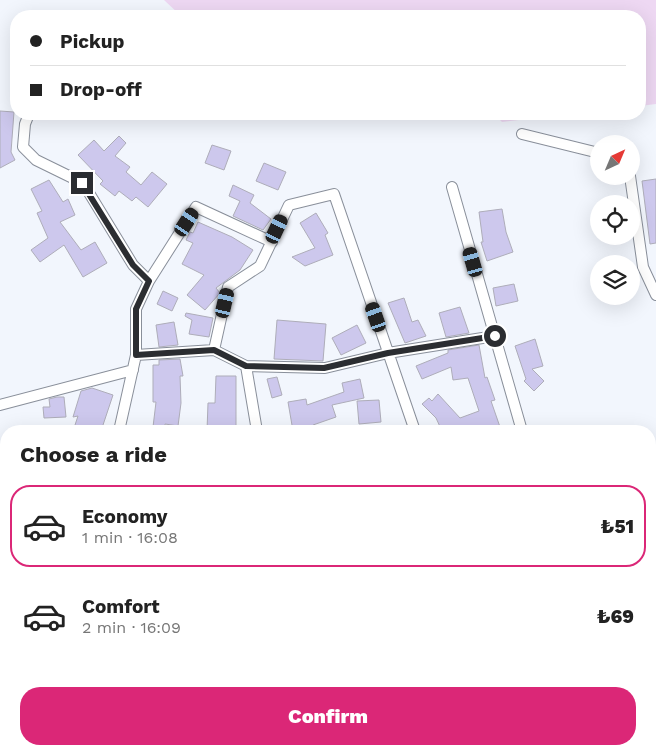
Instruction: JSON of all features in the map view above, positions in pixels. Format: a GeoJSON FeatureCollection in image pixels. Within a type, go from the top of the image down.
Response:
{"type":"FeatureCollection","features":[{"type":"Feature","properties":{"kind":"street"},"geometry":{"type":"LineString","coordinates":[[27,120],[23,147],[36,160],[82,183],[133,265],[149,281]]}},
{"type":"Feature","properties":{"kind":"street"},"geometry":{"type":"LineString","coordinates":[[522,134],[590,151]]}},
{"type":"Feature","properties":{"kind":"street"},"geometry":{"type":"LineString","coordinates":[[631,185],[643,267],[656,295]]}},
{"type":"Feature","properties":{"kind":"street"},"geometry":{"type":"LineString","coordinates":[[452,187],[520,425]]}},
{"type":"Feature","properties":{"kind":"street"},"geometry":{"type":"LineString","coordinates":[[214,350],[228,287],[260,266],[289,205],[334,194],[413,425]]}},
{"type":"Feature","properties":{"kind":"street"},"geometry":{"type":"LineString","coordinates":[[121,425],[136,355],[136,309],[149,281],[196,208],[272,242]]}},
{"type":"Feature","properties":{"kind":"street"},"geometry":{"type":"LineString","coordinates":[[136,355],[214,350],[246,366],[324,368],[388,353],[495,336]]}},
{"type":"Feature","properties":{"kind":"street"},"geometry":{"type":"LineString","coordinates":[[246,366],[256,425]]}},
{"type":"Feature","properties":{"kind":"street"},"geometry":{"type":"LineString","coordinates":[[0,405],[132,370]]}},
{"type":"Feature","properties":{"kind":"shaded area"},"geometry":{"type":"Polygon","coordinates":[[[164,0],[656,0],[656,104],[646,105],[646,10],[175,10],[164,0]]]}},
{"type":"Feature","properties":{"kind":"shaded area"},"geometry":{"type":"Polygon","coordinates":[[[500,120],[519,120],[502,122],[500,120]]]}},
{"type":"Feature","properties":{"kind":"building"},"geometry":{"type":"Polygon","coordinates":[[[0,111],[10,112],[10,120],[13,120],[11,152],[15,160],[0,168],[0,111]]]}},
{"type":"Feature","properties":{"kind":"building"},"geometry":{"type":"Polygon","coordinates":[[[119,136],[126,143],[115,156],[130,167],[126,172],[141,185],[152,172],[167,184],[148,207],[136,197],[132,201],[119,191],[115,196],[100,184],[103,181],[78,155],[94,140],[104,151],[119,136]]]}},
{"type":"Feature","properties":{"kind":"building"},"geometry":{"type":"Polygon","coordinates":[[[212,145],[231,151],[224,170],[205,163],[212,145]]]}},
{"type":"Feature","properties":{"kind":"building"},"geometry":{"type":"Polygon","coordinates":[[[264,163],[286,172],[278,190],[256,181],[264,163]]]}},
{"type":"Feature","properties":{"kind":"building"},"geometry":{"type":"Polygon","coordinates":[[[656,179],[656,243],[650,244],[642,181],[656,179]]]}},
{"type":"Feature","properties":{"kind":"building"},"geometry":{"type":"Polygon","coordinates":[[[49,180],[63,202],[68,199],[75,215],[60,222],[81,250],[95,242],[107,263],[83,277],[64,245],[40,262],[31,250],[48,238],[37,213],[42,211],[31,189],[49,180]]]}},
{"type":"Feature","properties":{"kind":"building"},"geometry":{"type":"Polygon","coordinates":[[[233,185],[254,195],[250,203],[271,219],[263,230],[233,216],[240,201],[229,196],[233,185]]]}},
{"type":"Feature","properties":{"kind":"building"},"geometry":{"type":"Polygon","coordinates":[[[502,209],[506,232],[513,252],[487,261],[481,242],[483,242],[479,212],[502,209]]]}},
{"type":"Feature","properties":{"kind":"building"},"geometry":{"type":"Polygon","coordinates":[[[316,213],[328,233],[325,235],[333,255],[305,266],[292,257],[315,248],[300,223],[316,213]]]}},
{"type":"Feature","properties":{"kind":"building"},"geometry":{"type":"Polygon","coordinates":[[[198,222],[232,237],[253,250],[240,270],[216,288],[220,293],[205,310],[187,295],[204,275],[182,264],[193,243],[186,240],[190,232],[193,233],[198,222]]]}},
{"type":"Feature","properties":{"kind":"building"},"geometry":{"type":"Polygon","coordinates":[[[514,284],[518,301],[496,306],[493,288],[514,284]]]}},
{"type":"Feature","properties":{"kind":"building"},"geometry":{"type":"Polygon","coordinates":[[[163,291],[178,298],[172,311],[157,304],[163,291]]]}},
{"type":"Feature","properties":{"kind":"building"},"geometry":{"type":"Polygon","coordinates":[[[404,298],[412,322],[418,320],[426,336],[405,343],[388,303],[404,298]]]}},
{"type":"Feature","properties":{"kind":"building"},"geometry":{"type":"Polygon","coordinates":[[[460,307],[469,333],[446,337],[439,313],[460,307]]]}},
{"type":"Feature","properties":{"kind":"building"},"geometry":{"type":"Polygon","coordinates":[[[186,313],[213,318],[209,337],[189,334],[192,320],[185,316],[186,313]]]}},
{"type":"Feature","properties":{"kind":"building"},"geometry":{"type":"Polygon","coordinates":[[[277,320],[326,324],[323,361],[274,359],[277,320]]]}},
{"type":"Feature","properties":{"kind":"building"},"geometry":{"type":"Polygon","coordinates":[[[174,322],[178,345],[159,347],[156,325],[174,322]]]}},
{"type":"Feature","properties":{"kind":"building"},"geometry":{"type":"Polygon","coordinates":[[[357,325],[366,343],[341,355],[332,338],[357,325]]]}},
{"type":"Feature","properties":{"kind":"building"},"geometry":{"type":"Polygon","coordinates":[[[535,339],[543,366],[532,369],[544,381],[534,391],[524,381],[526,379],[515,346],[535,339]]]}},
{"type":"Feature","properties":{"kind":"building"},"geometry":{"type":"Polygon","coordinates":[[[479,345],[485,378],[487,377],[495,400],[491,401],[499,425],[439,425],[436,418],[422,404],[429,398],[432,401],[438,394],[460,418],[479,411],[468,378],[453,380],[451,367],[422,379],[416,366],[448,353],[448,350],[479,345]]]}},
{"type":"Feature","properties":{"kind":"building"},"geometry":{"type":"Polygon","coordinates":[[[180,359],[183,376],[180,376],[181,403],[178,425],[153,425],[156,402],[153,402],[153,365],[159,365],[159,360],[180,359]]]}},
{"type":"Feature","properties":{"kind":"building"},"geometry":{"type":"Polygon","coordinates":[[[216,376],[236,376],[236,425],[207,425],[208,403],[215,403],[216,376]]]}},
{"type":"Feature","properties":{"kind":"building"},"geometry":{"type":"Polygon","coordinates":[[[277,377],[282,395],[272,398],[267,379],[277,377]]]}},
{"type":"Feature","properties":{"kind":"building"},"geometry":{"type":"Polygon","coordinates":[[[360,379],[364,398],[332,405],[336,417],[313,425],[292,425],[288,402],[306,399],[307,405],[344,392],[342,383],[360,379]]]}},
{"type":"Feature","properties":{"kind":"building"},"geometry":{"type":"Polygon","coordinates":[[[92,388],[113,395],[103,425],[75,425],[78,416],[73,417],[81,391],[92,388]]]}},
{"type":"Feature","properties":{"kind":"building"},"geometry":{"type":"Polygon","coordinates":[[[64,397],[66,417],[44,418],[43,407],[50,407],[49,399],[64,397]]]}},
{"type":"Feature","properties":{"kind":"building"},"geometry":{"type":"Polygon","coordinates":[[[379,400],[381,422],[359,424],[357,401],[379,400]]]}},
{"type":"Feature","properties":{"kind":"route"},"geometry":{"type":"LineString","coordinates":[[82,183],[120,240],[133,265],[149,281],[136,309],[136,355],[214,350],[246,366],[324,368],[388,353],[495,336]]}}]}
